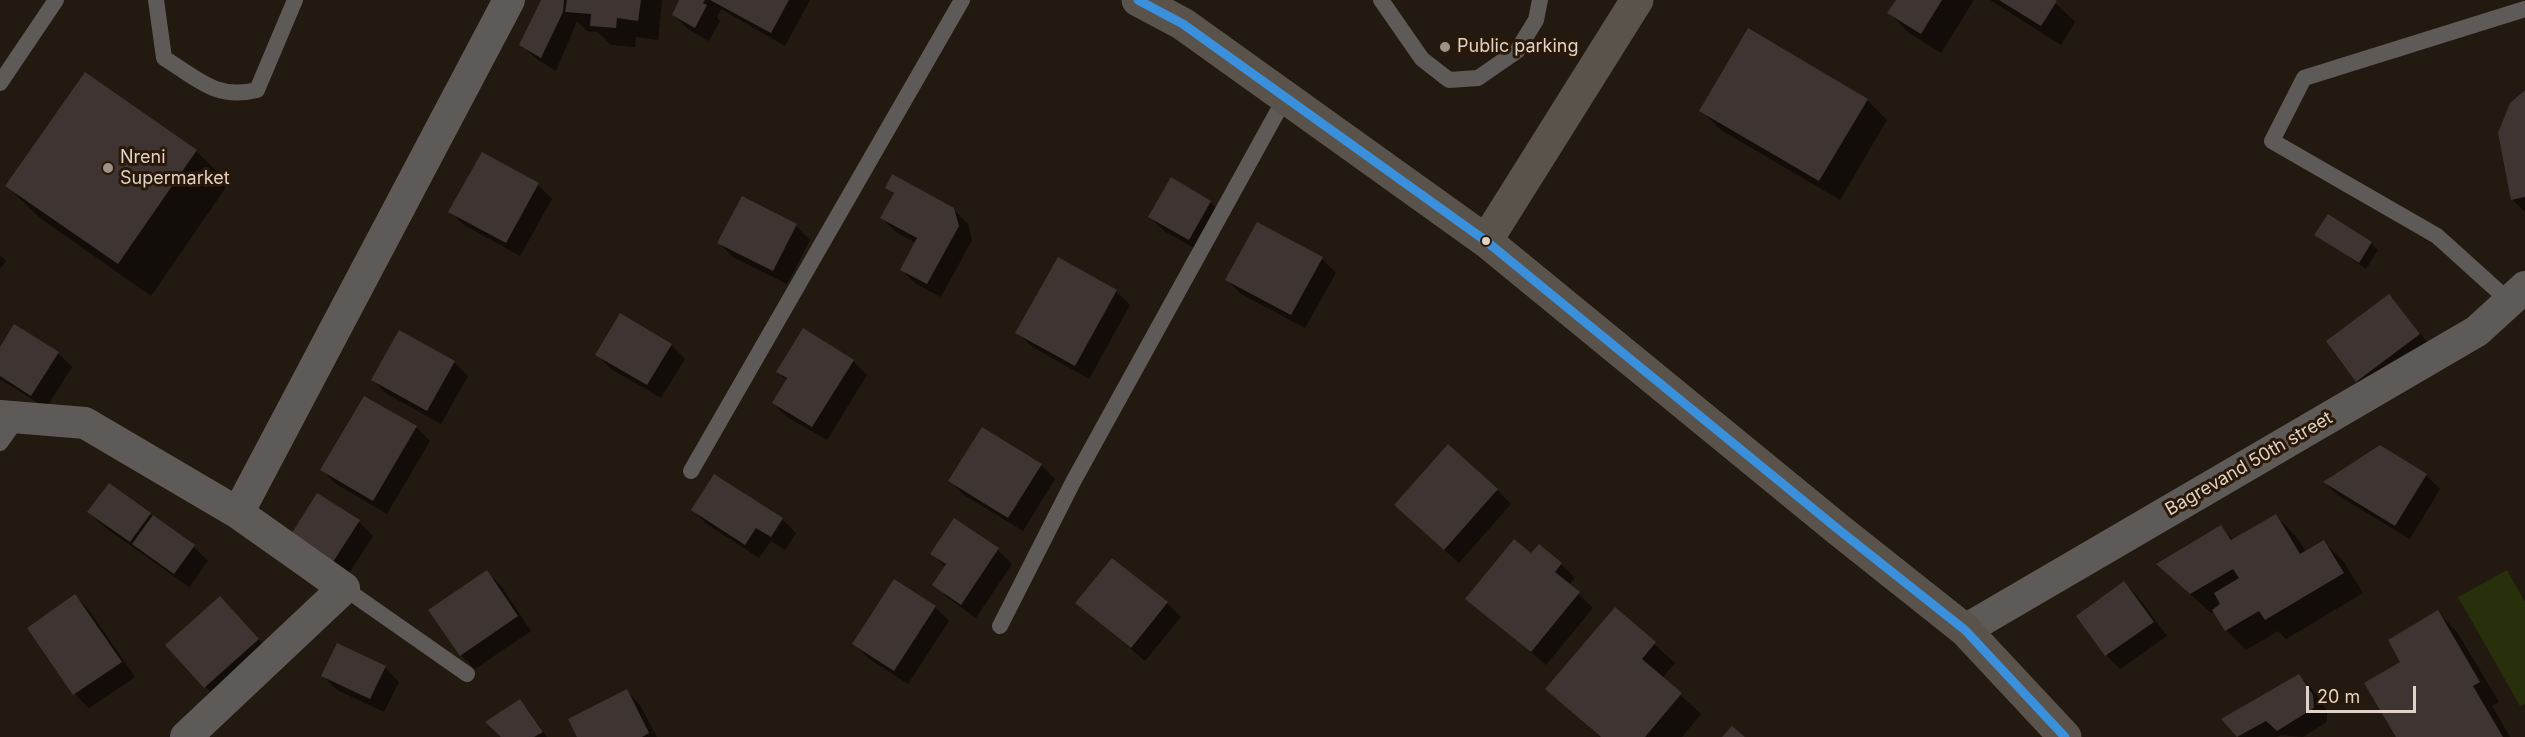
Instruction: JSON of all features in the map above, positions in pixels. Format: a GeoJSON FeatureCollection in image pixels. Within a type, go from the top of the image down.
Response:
{"type":"FeatureCollection","features":[{"type":"Feature","properties":{"kind":"main road"},"geometry":{"type":"LineString","coordinates":[[1138,0],[1183,24],[1486,242],[1965,630],[2065,737]]}},
{"type":"Feature","properties":{"kind":"main road"},"geometry":{"type":"LineString","coordinates":[[1486,242],[1637,0]]}},
{"type":"Feature","properties":{"kind":"street"},"geometry":{"type":"LineString","coordinates":[[238,513],[509,0]]}},
{"type":"Feature","properties":{"kind":"street","name":"Bagrevand 50th street"},"geometry":{"type":"LineString","coordinates":[[1965,630],[2477,331],[2517,294]]}},
{"type":"Feature","properties":{"kind":"street"},"geometry":{"type":"LineString","coordinates":[[9,417],[85,423],[238,513],[344,588],[186,737]]}},
{"type":"Feature","properties":{"kind":"lane"},"geometry":{"type":"LineString","coordinates":[[0,83],[56,0]]}},
{"type":"Feature","properties":{"kind":"lane"},"geometry":{"type":"LineString","coordinates":[[156,0],[164,58],[219,92],[238,95],[257,90],[295,0]]}},
{"type":"Feature","properties":{"kind":"lane"},"geometry":{"type":"LineString","coordinates":[[691,471],[962,0]]}},
{"type":"Feature","properties":{"kind":"lane"},"geometry":{"type":"LineString","coordinates":[[1382,0],[1422,59],[1449,80],[1478,78],[1517,51],[1536,20],[1540,0]]}},
{"type":"Feature","properties":{"kind":"lane"},"geometry":{"type":"LineString","coordinates":[[2517,294],[2437,236],[2272,141],[2304,78],[2525,9]]}},
{"type":"Feature","properties":{"kind":"lane"},"geometry":{"type":"LineString","coordinates":[[1000,626],[1073,482],[1285,98]]}},
{"type":"Feature","properties":{"kind":"lane"},"geometry":{"type":"LineString","coordinates":[[0,443],[9,417]]}},
{"type":"Feature","properties":{"kind":"lane"},"geometry":{"type":"LineString","coordinates":[[344,588],[467,674]]}},
{"type":"Feature","properties":{"kind":"green space"},"geometry":{"type":"Polygon","coordinates":[[[2507,570],[2525,602],[2525,704],[2520,706],[2458,597],[2507,570]]]}},
{"type":"Feature","properties":{"kind":"building"},"geometry":{"type":"Polygon","coordinates":[[[541,0],[564,0],[563,12],[541,58],[519,45],[541,0]]]}},
{"type":"Feature","properties":{"kind":"building"},"geometry":{"type":"Polygon","coordinates":[[[567,0],[641,0],[638,21],[617,18],[616,28],[590,26],[591,14],[565,12],[567,0]]]}},
{"type":"Feature","properties":{"kind":"building"},"geometry":{"type":"Polygon","coordinates":[[[679,0],[705,0],[703,3],[707,5],[695,28],[672,15],[679,0]]]}},
{"type":"Feature","properties":{"kind":"building"},"geometry":{"type":"Polygon","coordinates":[[[710,0],[789,0],[771,33],[710,0]]]}},
{"type":"Feature","properties":{"kind":"building"},"geometry":{"type":"Polygon","coordinates":[[[1896,0],[1942,0],[1921,34],[1887,13],[1896,0]]]}},
{"type":"Feature","properties":{"kind":"building"},"geometry":{"type":"Polygon","coordinates":[[[1999,0],[2055,0],[2057,1],[2041,26],[1999,0]]]}},
{"type":"Feature","properties":{"kind":"building"},"geometry":{"type":"Polygon","coordinates":[[[1748,28],[1868,99],[1819,181],[1699,111],[1748,28]]]}},
{"type":"Feature","properties":{"kind":"building"},"geometry":{"type":"Polygon","coordinates":[[[85,72],[197,150],[118,264],[5,186],[85,72]]]}},
{"type":"Feature","properties":{"kind":"building"},"geometry":{"type":"Polygon","coordinates":[[[2525,90],[2525,197],[2511,200],[2498,133],[2510,103],[2525,90]]]}},
{"type":"Feature","properties":{"kind":"building"},"geometry":{"type":"Polygon","coordinates":[[[482,152],[539,183],[506,243],[448,212],[482,152]]]}},
{"type":"Feature","properties":{"kind":"building"},"geometry":{"type":"Polygon","coordinates":[[[892,174],[954,208],[959,226],[927,284],[900,270],[917,238],[880,218],[894,193],[885,188],[892,174]]]}},
{"type":"Feature","properties":{"kind":"building"},"geometry":{"type":"Polygon","coordinates":[[[1171,177],[1211,201],[1189,240],[1148,217],[1171,177]]]}},
{"type":"Feature","properties":{"kind":"building"},"geometry":{"type":"Polygon","coordinates":[[[742,196],[797,224],[773,271],[717,243],[742,196]]]}},
{"type":"Feature","properties":{"kind":"building"},"geometry":{"type":"Polygon","coordinates":[[[2328,214],[2372,242],[2359,263],[2314,235],[2328,214]]]}},
{"type":"Feature","properties":{"kind":"building"},"geometry":{"type":"Polygon","coordinates":[[[1257,222],[1323,257],[1291,315],[1225,280],[1257,222]]]}},
{"type":"Feature","properties":{"kind":"building"},"geometry":{"type":"Polygon","coordinates":[[[1058,257],[1117,290],[1075,366],[1015,333],[1058,257]]]}},
{"type":"Feature","properties":{"kind":"building"},"geometry":{"type":"Polygon","coordinates":[[[2389,294],[2420,334],[2356,382],[2326,341],[2389,294]]]}},
{"type":"Feature","properties":{"kind":"building"},"geometry":{"type":"Polygon","coordinates":[[[620,313],[672,344],[647,385],[595,355],[620,313]]]}},
{"type":"Feature","properties":{"kind":"building"},"geometry":{"type":"Polygon","coordinates":[[[14,324],[59,352],[31,396],[0,376],[0,347],[14,324]]]}},
{"type":"Feature","properties":{"kind":"building"},"geometry":{"type":"Polygon","coordinates":[[[803,328],[854,360],[812,427],[772,403],[787,378],[776,372],[803,328]]]}},
{"type":"Feature","properties":{"kind":"building"},"geometry":{"type":"Polygon","coordinates":[[[399,330],[455,361],[427,411],[371,380],[399,330]]]}},
{"type":"Feature","properties":{"kind":"building"},"geometry":{"type":"Polygon","coordinates":[[[364,396],[417,426],[373,501],[320,470],[364,396]]]}},
{"type":"Feature","properties":{"kind":"building"},"geometry":{"type":"Polygon","coordinates":[[[982,427],[1042,464],[1008,518],[948,481],[982,427]]]}},
{"type":"Feature","properties":{"kind":"building"},"geometry":{"type":"Polygon","coordinates":[[[1448,444],[1498,489],[1444,550],[1394,505],[1448,444]]]}},
{"type":"Feature","properties":{"kind":"building"},"geometry":{"type":"Polygon","coordinates":[[[2380,445],[2427,474],[2395,526],[2323,482],[2380,445]]]}},
{"type":"Feature","properties":{"kind":"building"},"geometry":{"type":"Polygon","coordinates":[[[714,474],[783,518],[771,537],[756,528],[745,545],[691,510],[714,474]]]}},
{"type":"Feature","properties":{"kind":"building"},"geometry":{"type":"Polygon","coordinates":[[[109,483],[151,513],[130,542],[87,512],[109,483]]]}},
{"type":"Feature","properties":{"kind":"building"},"geometry":{"type":"Polygon","coordinates":[[[317,493],[360,520],[333,562],[290,536],[317,493]]]}},
{"type":"Feature","properties":{"kind":"building"},"geometry":{"type":"Polygon","coordinates":[[[2276,514],[2300,554],[2324,540],[2344,573],[2265,620],[2259,611],[2225,631],[2212,610],[2220,604],[2214,593],[2239,578],[2233,569],[2190,594],[2156,564],[2221,525],[2231,540],[2276,514]]]}},
{"type":"Feature","properties":{"kind":"building"},"geometry":{"type":"Polygon","coordinates":[[[153,515],[195,545],[174,574],[132,544],[153,515]]]}},
{"type":"Feature","properties":{"kind":"building"},"geometry":{"type":"Polygon","coordinates":[[[954,518],[999,548],[961,605],[932,585],[946,564],[930,554],[954,518]]]}},
{"type":"Feature","properties":{"kind":"building"},"geometry":{"type":"Polygon","coordinates":[[[1514,539],[1531,553],[1539,544],[1562,563],[1555,572],[1580,592],[1531,652],[1465,599],[1514,539]]]}},
{"type":"Feature","properties":{"kind":"building"},"geometry":{"type":"Polygon","coordinates":[[[1112,558],[1168,602],[1131,648],[1075,603],[1112,558]]]}},
{"type":"Feature","properties":{"kind":"building"},"geometry":{"type":"Polygon","coordinates":[[[487,570],[518,616],[460,656],[428,610],[487,570]]]}},
{"type":"Feature","properties":{"kind":"building"},"geometry":{"type":"Polygon","coordinates":[[[894,579],[936,606],[894,671],[852,644],[894,579]]]}},
{"type":"Feature","properties":{"kind":"building"},"geometry":{"type":"Polygon","coordinates":[[[2124,581],[2154,622],[2105,656],[2076,616],[2124,581]]]}},
{"type":"Feature","properties":{"kind":"building"},"geometry":{"type":"Polygon","coordinates":[[[75,594],[122,662],[73,695],[27,628],[75,594]]]}},
{"type":"Feature","properties":{"kind":"building"},"geometry":{"type":"Polygon","coordinates":[[[220,596],[259,639],[204,688],[165,645],[220,596]]]}},
{"type":"Feature","properties":{"kind":"building"},"geometry":{"type":"Polygon","coordinates":[[[1615,607],[1656,642],[1642,659],[1682,693],[1645,737],[1601,737],[1545,689],[1615,607]]]}},
{"type":"Feature","properties":{"kind":"building"},"geometry":{"type":"Polygon","coordinates":[[[2438,610],[2480,682],[2473,686],[2503,737],[2396,737],[2364,683],[2400,662],[2388,640],[2438,610]]]}},
{"type":"Feature","properties":{"kind":"building"},"geometry":{"type":"Polygon","coordinates":[[[337,643],[386,666],[370,699],[321,676],[337,643]]]}},
{"type":"Feature","properties":{"kind":"building"},"geometry":{"type":"Polygon","coordinates":[[[2299,674],[2313,695],[2314,708],[2277,731],[2266,721],[2237,737],[2221,719],[2299,674]]]}},
{"type":"Feature","properties":{"kind":"building"},"geometry":{"type":"Polygon","coordinates":[[[627,689],[649,733],[642,737],[577,737],[568,719],[627,689]]]}},
{"type":"Feature","properties":{"kind":"building"},"geometry":{"type":"Polygon","coordinates":[[[520,699],[543,732],[534,737],[501,737],[485,722],[520,699]]]}},
{"type":"Feature","properties":{"kind":"building"},"geometry":{"type":"Polygon","coordinates":[[[1732,726],[1745,737],[1722,737],[1732,726]]]}},
{"type":"Feature","properties":{"kind":"transit line"},"geometry":{"type":"LineString","coordinates":[[1138,0],[1183,24],[1486,241],[1839,530],[1965,630],[2065,737]]}},
{"type":"Feature","properties":{"kind":"place","name":"Public parking"},"geometry":{"type":"Point","coordinates":[1445,47]}},
{"type":"Feature","properties":{"kind":"place","name":"Nreni Supermarket"},"geometry":{"type":"Point","coordinates":[108,168]}}]}
